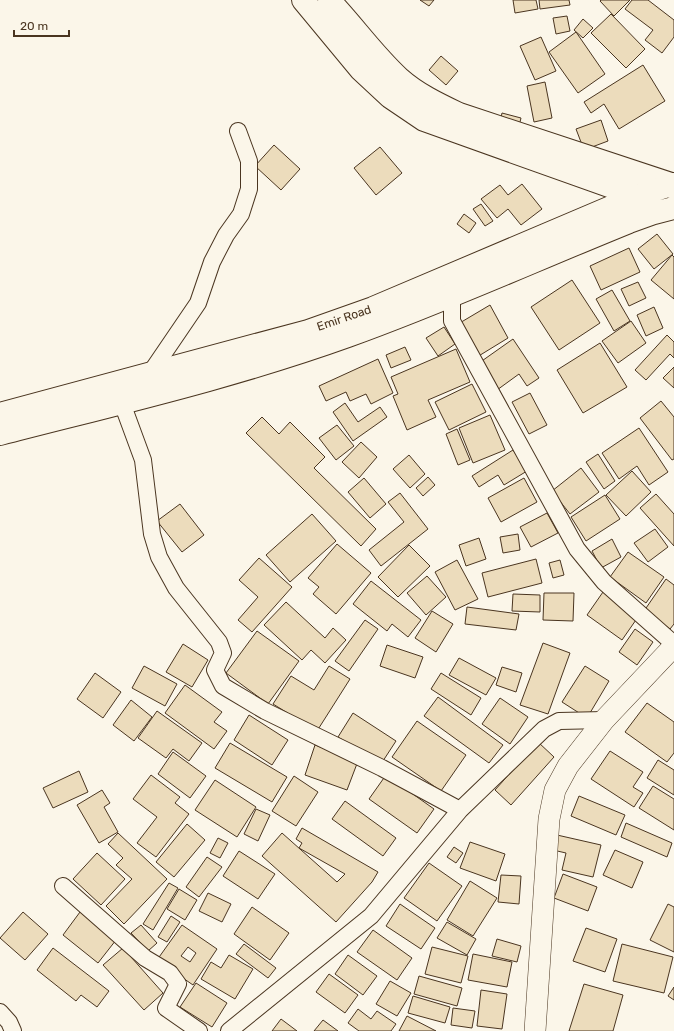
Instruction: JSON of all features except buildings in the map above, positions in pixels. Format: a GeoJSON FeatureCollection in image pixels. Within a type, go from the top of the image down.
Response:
{"type":"FeatureCollection","features":[{"type":"Feature","properties":{"kind":"main road"},"geometry":{"type":"LineString","coordinates":[[303,0],[361,70],[390,97],[424,120],[637,196],[664,210]]}},
{"type":"Feature","properties":{"kind":"main road"},"geometry":{"type":"LineString","coordinates":[[329,0],[372,51],[399,78],[431,101],[459,114],[673,185]]}},
{"type":"Feature","properties":{"kind":"main road","name":"Emir Road"},"geometry":{"type":"LineString","coordinates":[[0,414],[308,331],[373,308],[637,196],[673,185]]}},
{"type":"Feature","properties":{"kind":"main road","name":"Emir Road"},"geometry":{"type":"LineString","coordinates":[[0,434],[122,403],[289,356],[400,317],[664,210]]}},
{"type":"Feature","properties":{"kind":"street"},"geometry":{"type":"LineString","coordinates":[[149,375],[198,303],[212,262],[226,234],[241,214],[250,190],[249,161],[238,131]]}},
{"type":"Feature","properties":{"kind":"street"},"geometry":{"type":"LineString","coordinates":[[452,295],[452,321],[577,549],[604,582],[674,645],[604,720],[568,766],[555,790],[549,819],[535,1031]]}},
{"type":"Feature","properties":{"kind":"street"},"geometry":{"type":"LineString","coordinates":[[122,403],[143,460],[152,534],[159,556],[176,588],[219,642],[223,652],[215,670],[223,686],[265,711],[382,768],[460,810]]}},
{"type":"Feature","properties":{"kind":"street"},"geometry":{"type":"LineString","coordinates":[[230,1031],[371,916],[460,810],[544,729],[559,721],[604,720]]}},
{"type":"Feature","properties":{"kind":"street"},"geometry":{"type":"LineString","coordinates":[[63,886],[145,958],[170,973],[178,984],[166,1008],[199,1031]]}},
{"type":"Feature","properties":{"kind":"street"},"geometry":{"type":"LineString","coordinates":[[0,1012],[9,1022],[13,1031]]}}]}
